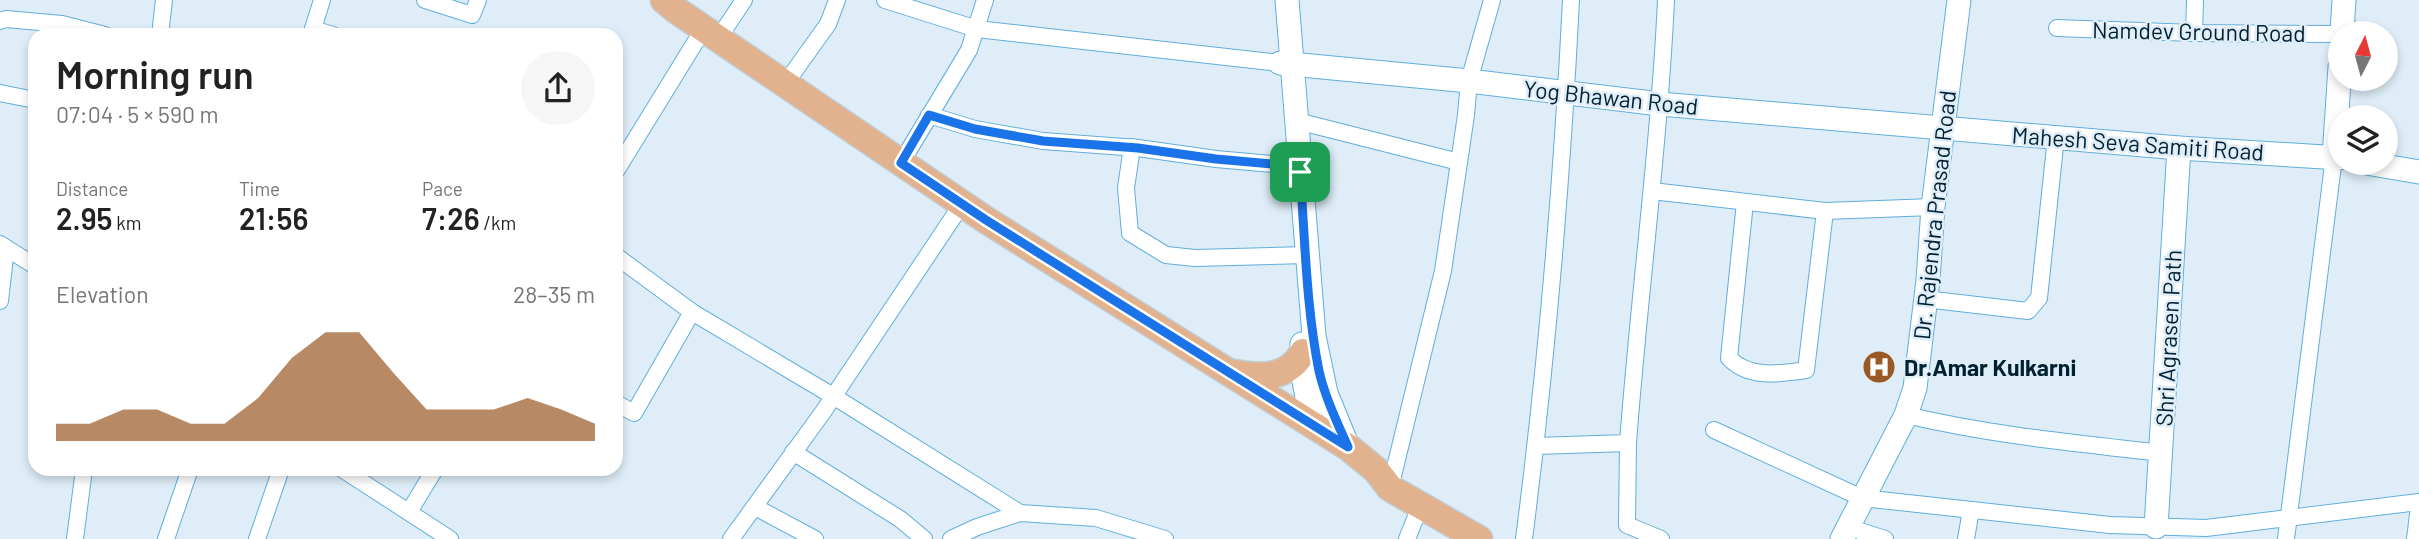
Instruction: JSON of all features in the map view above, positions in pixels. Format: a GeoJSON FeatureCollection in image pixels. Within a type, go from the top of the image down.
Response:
{"type":"FeatureCollection","features":[{"type":"Feature","properties":{"kind":"main road"},"geometry":{"type":"LineString","coordinates":[[664,0],[962,204],[1348,447],[1376,470],[1390,488],[1479,539]]}},
{"type":"Feature","properties":{"kind":"main road"},"geometry":{"type":"LineString","coordinates":[[1229,372],[1264,377],[1280,374],[1290,368],[1303,352]]}},
{"type":"Feature","properties":{"kind":"street"},"geometry":{"type":"LineString","coordinates":[[161,28],[164,0]]}},
{"type":"Feature","properties":{"kind":"street"},"geometry":{"type":"LineString","coordinates":[[313,28],[322,0]]}},
{"type":"Feature","properties":{"kind":"street"},"geometry":{"type":"LineString","coordinates":[[425,0],[471,15],[478,0]]}},
{"type":"Feature","properties":{"kind":"street"},"geometry":{"type":"LineString","coordinates":[[623,161],[711,34],[744,0]]}},
{"type":"Feature","properties":{"kind":"street"},"geometry":{"type":"LineString","coordinates":[[785,84],[828,24],[836,0]]}},
{"type":"Feature","properties":{"kind":"street"},"geometry":{"type":"LineString","coordinates":[[885,0],[977,29],[1286,63]]}},
{"type":"Feature","properties":{"kind":"street"},"geometry":{"type":"LineString","coordinates":[[901,163],[969,50],[985,0]]}},
{"type":"Feature","properties":{"kind":"street"},"geometry":{"type":"LineString","coordinates":[[1276,0],[1297,121],[1294,170]]}},
{"type":"Feature","properties":{"kind":"street"},"geometry":{"type":"LineString","coordinates":[[1287,0],[1286,63],[1300,255],[1303,352],[1312,424]]}},
{"type":"Feature","properties":{"kind":"street"},"geometry":{"type":"LineString","coordinates":[[1390,488],[1443,271],[1469,81],[1492,0]]}},
{"type":"Feature","properties":{"kind":"street"},"geometry":{"type":"LineString","coordinates":[[1524,539],[1549,317],[1571,0]]}},
{"type":"Feature","properties":{"kind":"street"},"geometry":{"type":"LineString","coordinates":[[1661,539],[1627,525],[1628,443],[1660,104],[1666,0]]}},
{"type":"Feature","properties":{"kind":"street","name":"Dr. Rajendra Prasad Road"},"geometry":{"type":"LineString","coordinates":[[1845,533],[1906,415],[1916,388],[1933,207],[1959,0]]}},
{"type":"Feature","properties":{"kind":"street"},"geometry":{"type":"LineString","coordinates":[[2194,33],[2195,0]]}},
{"type":"Feature","properties":{"kind":"street"},"geometry":{"type":"LineString","coordinates":[[2342,21],[2344,0]]}},
{"type":"Feature","properties":{"kind":"street"},"geometry":{"type":"LineString","coordinates":[[0,21],[39,21],[78,28]]}},
{"type":"Feature","properties":{"kind":"street","name":"Namdev Ground Road"},"geometry":{"type":"LineString","coordinates":[[2057,28],[2194,33],[2328,33]]}},
{"type":"Feature","properties":{"kind":"street","name":"Yog Bhawan Road"},"geometry":{"type":"LineString","coordinates":[[1286,63],[1660,104],[1942,128]]}},
{"type":"Feature","properties":{"kind":"street"},"geometry":{"type":"LineString","coordinates":[[0,93],[28,99]]}},
{"type":"Feature","properties":{"kind":"street"},"geometry":{"type":"LineString","coordinates":[[929,115],[975,129],[1043,141],[1132,147],[1273,164],[1294,170]]}},
{"type":"Feature","properties":{"kind":"street"},"geometry":{"type":"LineString","coordinates":[[1297,121],[1460,162]]}},
{"type":"Feature","properties":{"kind":"street","name":"Mahesh Seva Samiti Road"},"geometry":{"type":"LineString","coordinates":[[1942,128],[2328,157]]}},
{"type":"Feature","properties":{"kind":"street"},"geometry":{"type":"LineString","coordinates":[[1925,299],[2028,311],[2039,298],[2056,137]]}},
{"type":"Feature","properties":{"kind":"street"},"geometry":{"type":"LineString","coordinates":[[1132,147],[1126,188],[1130,233],[1166,255],[1195,258],[1300,255]]}},
{"type":"Feature","properties":{"kind":"street","name":"Shri Agrasen Path"},"geometry":{"type":"LineString","coordinates":[[2155,527],[2179,148]]}},
{"type":"Feature","properties":{"kind":"street"},"geometry":{"type":"LineString","coordinates":[[2398,168],[2419,172]]}},
{"type":"Feature","properties":{"kind":"street"},"geometry":{"type":"LineString","coordinates":[[2286,539],[2335,175]]}},
{"type":"Feature","properties":{"kind":"street"},"geometry":{"type":"LineString","coordinates":[[1651,191],[1825,211],[1933,207]]}},
{"type":"Feature","properties":{"kind":"street"},"geometry":{"type":"LineString","coordinates":[[1745,202],[1729,358],[1737,367],[1759,374],[1806,370],[1825,211]]}},
{"type":"Feature","properties":{"kind":"street"},"geometry":{"type":"LineString","coordinates":[[731,539],[833,396],[962,204]]}},
{"type":"Feature","properties":{"kind":"street"},"geometry":{"type":"LineString","coordinates":[[0,301],[3,246],[28,262]]}},
{"type":"Feature","properties":{"kind":"street"},"geometry":{"type":"LineString","coordinates":[[1300,255],[1325,393],[1348,447]]}},
{"type":"Feature","properties":{"kind":"street"},"geometry":{"type":"LineString","coordinates":[[623,261],[692,312],[1020,513]]}},
{"type":"Feature","properties":{"kind":"street"},"geometry":{"type":"LineString","coordinates":[[623,407],[634,413],[692,312]]}},
{"type":"Feature","properties":{"kind":"street"},"geometry":{"type":"LineString","coordinates":[[1906,415],[2020,438],[2161,453]]}},
{"type":"Feature","properties":{"kind":"street"},"geometry":{"type":"LineString","coordinates":[[1714,430],[1862,498],[2110,525],[2206,528],[2419,504],[2415,539]]}},
{"type":"Feature","properties":{"kind":"street"},"geometry":{"type":"LineString","coordinates":[[1536,446],[1628,443]]}},
{"type":"Feature","properties":{"kind":"street"},"geometry":{"type":"LineString","coordinates":[[793,452],[900,519],[923,539]]}},
{"type":"Feature","properties":{"kind":"street"},"geometry":{"type":"LineString","coordinates":[[75,539],[82,476]]}},
{"type":"Feature","properties":{"kind":"street"},"geometry":{"type":"LineString","coordinates":[[166,539],[188,476]]}},
{"type":"Feature","properties":{"kind":"street"},"geometry":{"type":"LineString","coordinates":[[257,539],[279,476]]}},
{"type":"Feature","properties":{"kind":"street"},"geometry":{"type":"LineString","coordinates":[[353,476],[450,539]]}},
{"type":"Feature","properties":{"kind":"street"},"geometry":{"type":"LineString","coordinates":[[409,512],[431,476]]}},
{"type":"Feature","properties":{"kind":"street"},"geometry":{"type":"LineString","coordinates":[[1406,539],[1420,504]]}},
{"type":"Feature","properties":{"kind":"street"},"geometry":{"type":"LineString","coordinates":[[755,508],[815,539]]}},
{"type":"Feature","properties":{"kind":"street"},"geometry":{"type":"LineString","coordinates":[[1966,539],[1971,510]]}},
{"type":"Feature","properties":{"kind":"street"},"geometry":{"type":"LineString","coordinates":[[951,539],[1020,513],[1096,517],[1143,535],[1165,539]]}},
{"type":"Feature","properties":{"kind":"street"},"geometry":{"type":"LineString","coordinates":[[1845,533],[1885,539]]}},
{"type":"Feature","properties":{"kind":"place","name":"Dr.Amar Kulkarni"},"geometry":{"type":"Point","coordinates":[1879,367]}},
{"type":"Feature","properties":{"kind":"route"},"geometry":{"type":"LineString","coordinates":[[929,115],[975,129],[1043,141],[1138,148],[1273,164],[1300,172],[1314,335],[1320,372],[1325,393],[1348,447],[986,220],[901,163],[929,115]]}}]}
